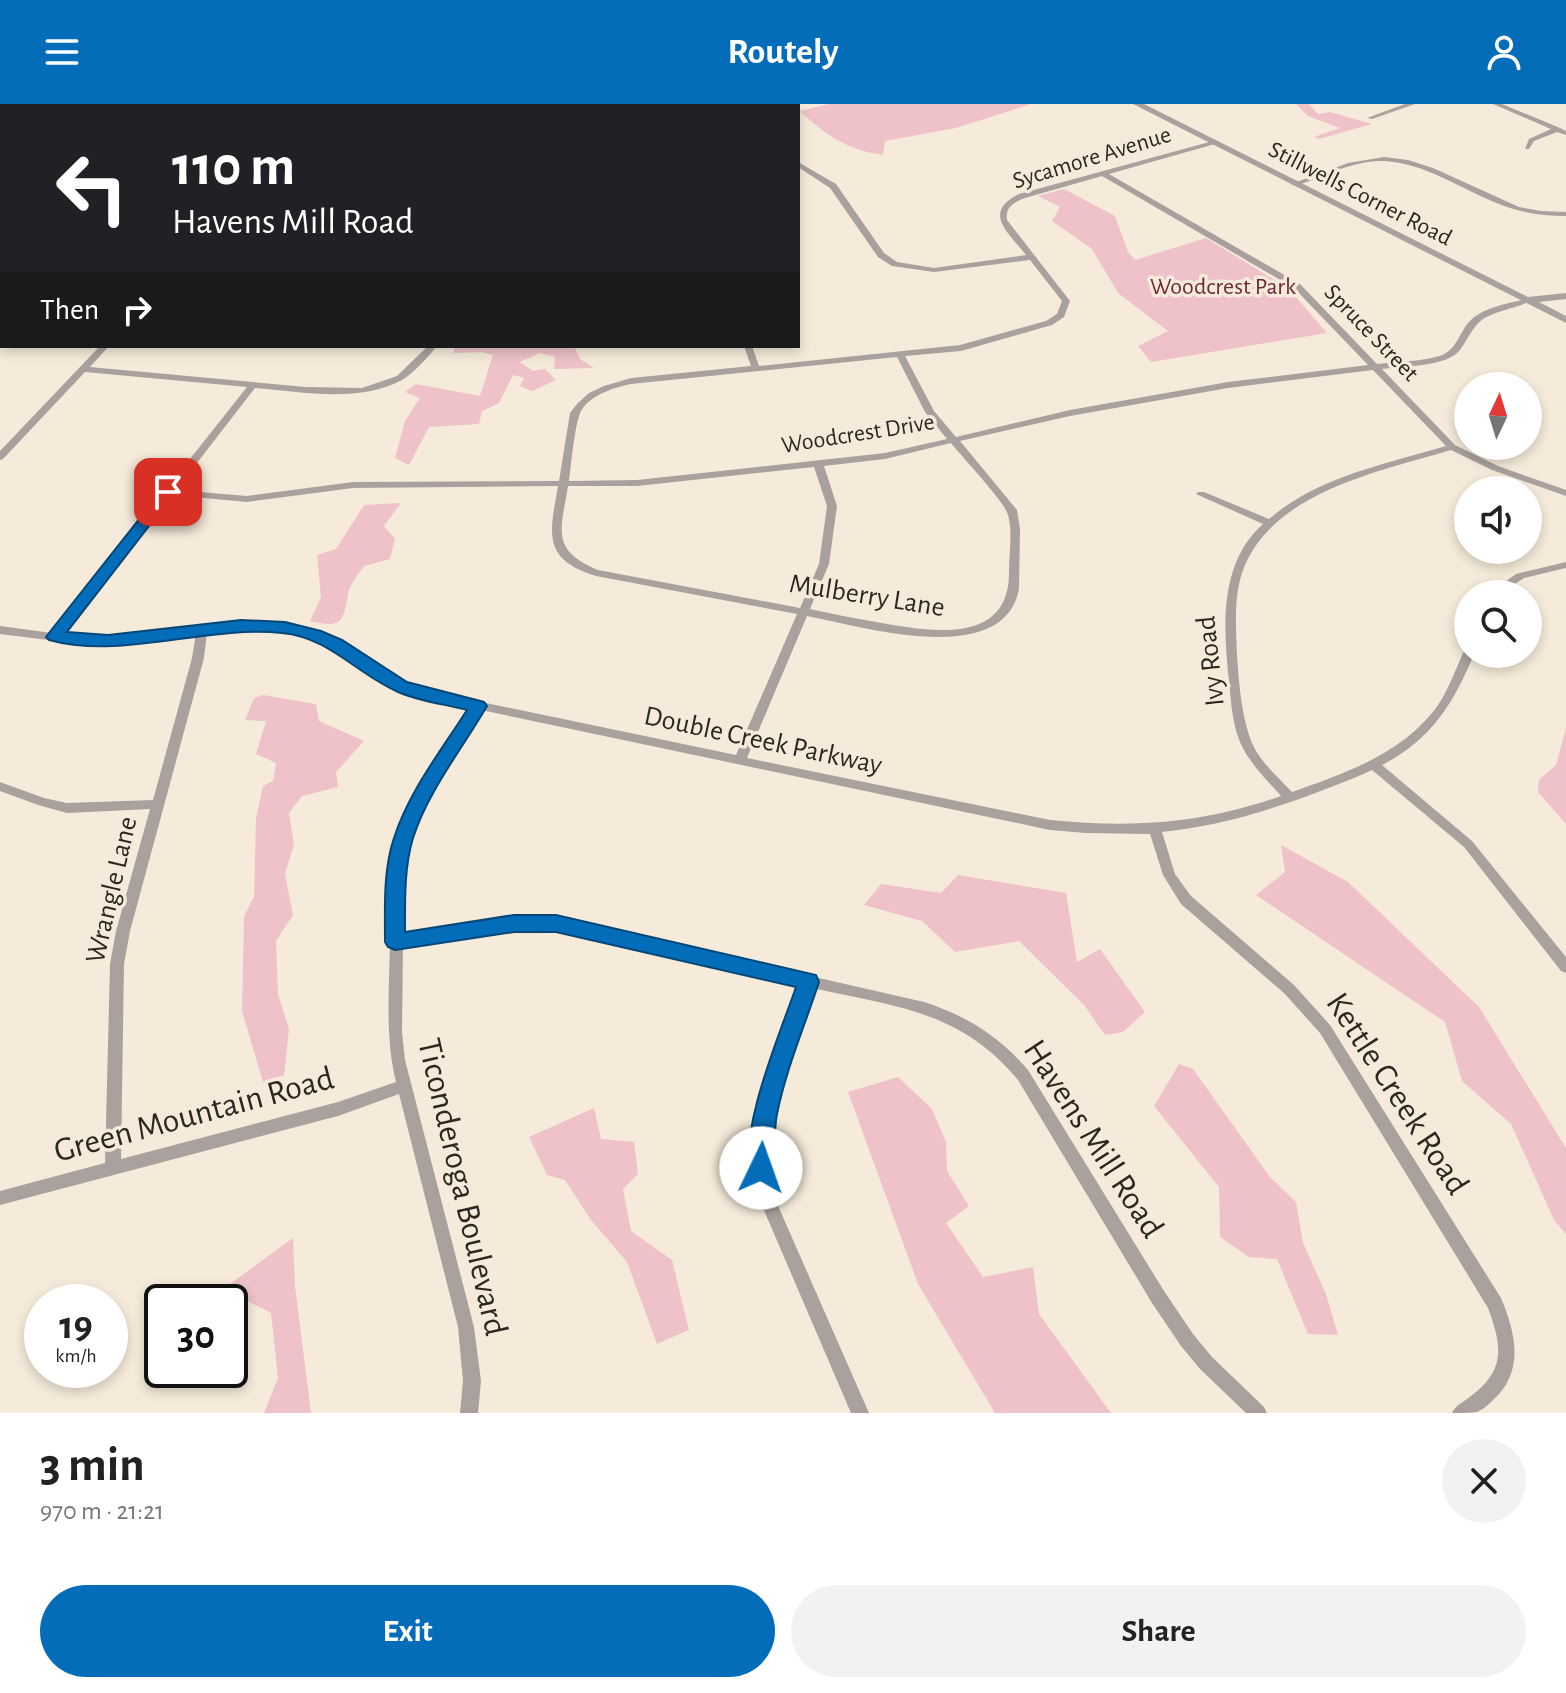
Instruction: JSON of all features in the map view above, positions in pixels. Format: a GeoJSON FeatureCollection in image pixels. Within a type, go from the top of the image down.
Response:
{"type":"FeatureCollection","features":[{"type":"Feature","properties":{"kind":"street","name":"Stillwells Corner Road"},"geometry":{"type":"LineString","coordinates":[[1137,104],[1561,317]]}},
{"type":"Feature","properties":{"kind":"street"},"geometry":{"type":"LineString","coordinates":[[1370,118],[1412,104]]}},
{"type":"Feature","properties":{"kind":"street"},"geometry":{"type":"LineString","coordinates":[[1496,104],[1562,131]]}},
{"type":"Feature","properties":{"kind":"street"},"geometry":{"type":"LineString","coordinates":[[1527,148],[1531,140],[1562,131]]}},
{"type":"Feature","properties":{"kind":"street","name":"Sycamore Avenue"},"geometry":{"type":"LineString","coordinates":[[569,560],[558,546],[555,535],[563,484],[575,413],[596,392],[631,381],[967,347],[1056,319],[1065,309],[1064,295],[1003,220],[1002,212],[1007,204],[1022,196],[1213,143]]}},
{"type":"Feature","properties":{"kind":"street"},"geometry":{"type":"LineString","coordinates":[[1295,184],[1364,161],[1393,160],[1420,167],[1514,210],[1541,215],[1566,214]]}},
{"type":"Feature","properties":{"kind":"street"},"geometry":{"type":"LineString","coordinates":[[800,165],[833,186],[881,255],[895,264],[934,270],[1032,257]]}},
{"type":"Feature","properties":{"kind":"street","name":"Spruce Street"},"geometry":{"type":"LineString","coordinates":[[1104,174],[1293,283],[1452,447],[1484,464],[1566,493]]}},
{"type":"Feature","properties":{"kind":"street"},"geometry":{"type":"LineString","coordinates":[[1526,301],[1562,297]]}},
{"type":"Feature","properties":{"kind":"street"},"geometry":{"type":"LineString","coordinates":[[1561,317],[1550,302],[1562,297]]}},
{"type":"Feature","properties":{"kind":"street","name":"Woodcrest Drive"},"geometry":{"type":"LineString","coordinates":[[168,492],[247,499],[353,485],[637,483],[885,456],[1070,413],[1228,385],[1447,357],[1460,347],[1478,319],[1526,301]]}},
{"type":"Feature","properties":{"kind":"street"},"geometry":{"type":"LineString","coordinates":[[0,457],[103,348]]}},
{"type":"Feature","properties":{"kind":"street"},"geometry":{"type":"LineString","coordinates":[[83,369],[318,390],[375,389],[400,378],[431,348]]}},
{"type":"Feature","properties":{"kind":"street"},"geometry":{"type":"LineString","coordinates":[[749,348],[756,368]]}},
{"type":"Feature","properties":{"kind":"street","name":"Mulberry Lane"},"geometry":{"type":"LineString","coordinates":[[569,560],[606,575],[937,635],[974,630],[1002,613],[1013,590],[1015,518],[1007,501],[924,405],[900,354]]}},
{"type":"Feature","properties":{"kind":"street"},"geometry":{"type":"LineString","coordinates":[[55,637],[253,385]]}},
{"type":"Feature","properties":{"kind":"street","name":"Ivy Road"},"geometry":{"type":"LineString","coordinates":[[1291,798],[1261,767],[1247,744],[1227,615],[1234,577],[1243,556],[1267,522],[1314,492],[1452,447]]}},
{"type":"Feature","properties":{"kind":"street"},"geometry":{"type":"LineString","coordinates":[[740,761],[824,564],[832,512],[818,463]]}},
{"type":"Feature","properties":{"kind":"street"},"geometry":{"type":"LineString","coordinates":[[1201,494],[1267,522]]}},
{"type":"Feature","properties":{"kind":"street"},"geometry":{"type":"LineString","coordinates":[[1514,580],[1566,565]]}},
{"type":"Feature","properties":{"kind":"street","name":"Double Creek Parkway"},"geometry":{"type":"LineString","coordinates":[[0,630],[108,640],[256,625],[306,632],[336,644],[402,687],[740,761],[1050,825],[1084,829],[1155,830],[1232,818],[1375,766],[1414,739],[1442,710],[1453,695],[1463,668]]}},
{"type":"Feature","properties":{"kind":"street","name":"Wrangle Lane"},"geometry":{"type":"LineString","coordinates":[[113,1168],[117,964],[198,658],[202,630]]}},
{"type":"Feature","properties":{"kind":"street","name":"Ticonderoga Boulevard"},"geometry":{"type":"LineString","coordinates":[[469,1413],[472,1381],[466,1327],[403,1086],[395,1032],[395,890],[403,839],[421,798],[478,706]]}},
{"type":"Feature","properties":{"kind":"street"},"geometry":{"type":"LineString","coordinates":[[1375,766],[1468,844],[1566,967]]}},
{"type":"Feature","properties":{"kind":"street"},"geometry":{"type":"LineString","coordinates":[[0,786],[67,808],[158,804]]}},
{"type":"Feature","properties":{"kind":"street","name":"Kettle Creek Road"},"geometry":{"type":"LineString","coordinates":[[1155,830],[1169,875],[1186,900],[1289,989],[1325,1029],[1495,1304],[1506,1334],[1505,1368],[1491,1395],[1461,1413]]}},
{"type":"Feature","properties":{"kind":"street","name":"Havens Mill Road"},"geometry":{"type":"LineString","coordinates":[[395,942],[514,924],[556,923],[942,1013],[972,1027],[997,1045],[1023,1075],[1187,1340],[1206,1363],[1258,1413]]}},
{"type":"Feature","properties":{"kind":"street"},"geometry":{"type":"LineString","coordinates":[[808,982],[766,1110],[761,1140],[761,1168],[771,1208],[860,1413]]}},
{"type":"Feature","properties":{"kind":"street","name":"Green Mountain Road"},"geometry":{"type":"LineString","coordinates":[[0,1198],[338,1109],[403,1086]]}},
{"type":"Feature","properties":{"kind":"green space"},"geometry":{"type":"Polygon","coordinates":[[[829,104],[1031,104],[956,128],[885,141],[883,155],[859,150],[838,140],[800,111],[829,104]]]}},
{"type":"Feature","properties":{"kind":"green space"},"geometry":{"type":"Polygon","coordinates":[[[1296,104],[1309,104],[1318,114],[1330,112],[1372,124],[1319,139],[1314,137],[1340,128],[1308,116],[1296,104]]]}},
{"type":"Feature","properties":{"kind":"green space","name":"Woodcrest Park"},"geometry":{"type":"Polygon","coordinates":[[[1064,189],[1115,216],[1128,252],[1135,260],[1206,238],[1289,289],[1327,333],[1151,362],[1138,346],[1168,331],[1118,293],[1092,249],[1052,221],[1060,207],[1038,196],[1064,189]]]}},
{"type":"Feature","properties":{"kind":"green space"},"geometry":{"type":"Polygon","coordinates":[[[454,348],[575,348],[580,359],[594,368],[554,369],[555,357],[540,353],[520,362],[533,371],[545,369],[556,380],[532,391],[520,386],[524,378],[513,375],[499,403],[482,411],[479,424],[429,427],[409,465],[395,458],[405,421],[420,398],[405,392],[416,384],[480,396],[493,355],[482,352],[454,353],[454,348]]]}},
{"type":"Feature","properties":{"kind":"green space"},"geometry":{"type":"Polygon","coordinates":[[[401,503],[384,526],[395,539],[390,559],[364,566],[350,587],[339,621],[328,624],[310,621],[321,597],[317,555],[336,549],[364,505],[401,503]]]}},
{"type":"Feature","properties":{"kind":"green space"},"geometry":{"type":"Polygon","coordinates":[[[263,695],[316,704],[319,721],[364,741],[336,772],[338,787],[302,796],[289,813],[294,844],[285,874],[293,915],[276,941],[278,994],[289,1029],[284,1075],[263,1082],[242,1011],[244,916],[254,897],[256,818],[263,786],[273,781],[276,763],[256,754],[266,721],[245,720],[254,698],[263,695]]]}},
{"type":"Feature","properties":{"kind":"green space"},"geometry":{"type":"Polygon","coordinates":[[[1566,728],[1566,824],[1538,792],[1539,780],[1556,765],[1566,728]]]}},
{"type":"Feature","properties":{"kind":"green space"},"geometry":{"type":"Polygon","coordinates":[[[1281,845],[1348,882],[1479,1007],[1566,1148],[1566,1234],[1554,1220],[1511,1124],[1462,1081],[1445,1022],[1256,895],[1285,872],[1281,845]]]}},
{"type":"Feature","properties":{"kind":"green space"},"geometry":{"type":"Polygon","coordinates":[[[958,875],[1066,893],[1077,962],[1100,949],[1145,1012],[1123,1032],[1105,1035],[1084,1005],[1019,941],[955,952],[922,921],[864,905],[881,884],[941,893],[958,875]]]}},
{"type":"Feature","properties":{"kind":"green space"},"geometry":{"type":"Polygon","coordinates":[[[1179,1064],[1193,1069],[1270,1177],[1296,1202],[1303,1243],[1326,1294],[1338,1335],[1308,1334],[1277,1259],[1249,1257],[1220,1237],[1219,1187],[1154,1106],[1179,1064]]]}},
{"type":"Feature","properties":{"kind":"green space"},"geometry":{"type":"Polygon","coordinates":[[[898,1077],[932,1109],[946,1142],[947,1171],[969,1206],[946,1223],[983,1277],[1033,1267],[1039,1314],[1111,1413],[995,1413],[918,1284],[848,1092],[898,1077]]]}},
{"type":"Feature","properties":{"kind":"green space"},"geometry":{"type":"Polygon","coordinates":[[[594,1108],[601,1139],[634,1142],[638,1174],[623,1189],[631,1231],[672,1260],[689,1330],[657,1344],[627,1262],[591,1220],[565,1180],[547,1175],[529,1137],[594,1108]]]}},
{"type":"Feature","properties":{"kind":"green space"},"geometry":{"type":"Polygon","coordinates":[[[293,1238],[295,1286],[311,1413],[264,1413],[278,1378],[271,1313],[248,1302],[248,1284],[230,1284],[293,1238]]]}},
{"type":"Feature","properties":{"kind":"route"},"geometry":{"type":"LineString","coordinates":[[168,492],[55,637],[93,641],[241,625],[285,628],[306,632],[336,644],[402,687],[478,706],[421,798],[403,839],[395,890],[395,942],[514,924],[556,923],[808,982],[766,1110],[761,1140],[761,1168]]}}]}
